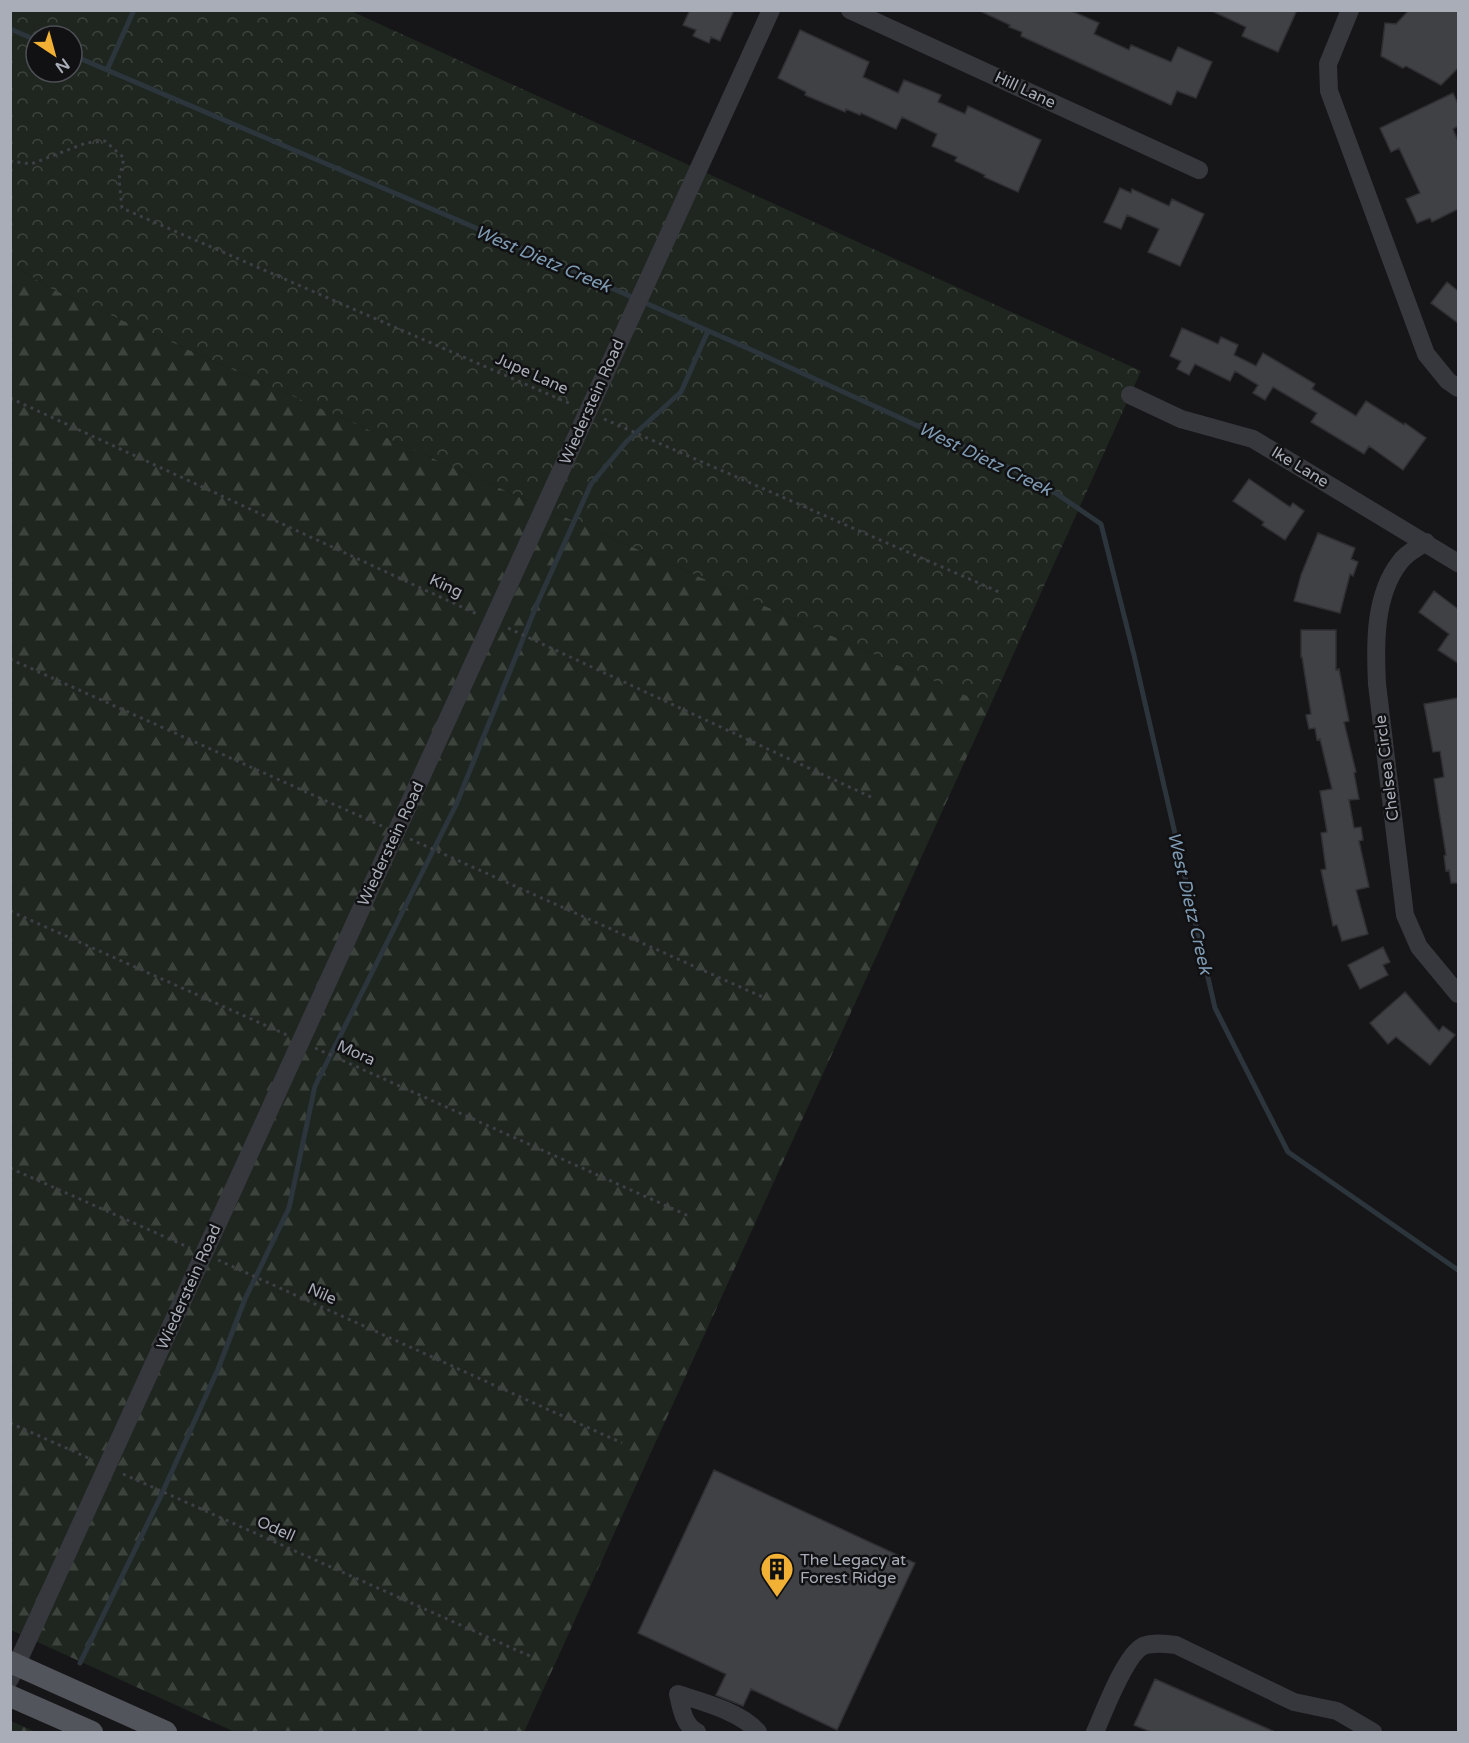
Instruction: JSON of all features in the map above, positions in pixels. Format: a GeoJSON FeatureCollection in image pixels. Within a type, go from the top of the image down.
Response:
{"type":"FeatureCollection","features":[{"type":"Feature","properties":{"kind":"main road"},"geometry":{"type":"LineString","coordinates":[[13,1669],[166,1732]]}},
{"type":"Feature","properties":{"kind":"main road"},"geometry":{"type":"LineString","coordinates":[[10,1695],[92,1732]]}},
{"type":"Feature","properties":{"kind":"street","name":"Wiederstein Road"},"geometry":{"type":"LineString","coordinates":[[13,1669],[771,10]]}},
{"type":"Feature","properties":{"kind":"street","name":"Hill Lane"},"geometry":{"type":"LineString","coordinates":[[850,10],[1199,170]]}},
{"type":"Feature","properties":{"kind":"street"},"geometry":{"type":"LineString","coordinates":[[1350,10],[1328,64],[1329,91],[1426,354],[1448,381],[1458,388]]}},
{"type":"Feature","properties":{"kind":"street","name":"Ike Lane"},"geometry":{"type":"LineString","coordinates":[[1130,394],[1181,419],[1252,439],[1458,563]]}},
{"type":"Feature","properties":{"kind":"street","name":"Chelsea Circle"},"geometry":{"type":"LineString","coordinates":[[1426,542],[1400,561],[1389,582],[1380,611],[1376,651],[1377,684],[1405,915],[1419,947],[1458,994]]}},
{"type":"Feature","properties":{"kind":"street"},"geometry":{"type":"LineString","coordinates":[[1095,1732],[1128,1660],[1142,1647],[1157,1643],[1176,1645],[1294,1702],[1336,1711],[1373,1732]]}},
{"type":"Feature","properties":{"kind":"street"},"geometry":{"type":"LineString","coordinates":[[697,1732],[690,1729],[682,1712],[678,1694],[704,1702],[750,1723],[758,1732]]}},
{"type":"Feature","properties":{"kind":"path","name":"Jupe Lane"},"geometry":{"type":"LineString","coordinates":[[10,161],[31,164],[86,143],[105,141],[124,158],[119,179],[122,208],[999,592]]}},
{"type":"Feature","properties":{"kind":"path","name":"King"},"geometry":{"type":"LineString","coordinates":[[10,398],[871,797]]}},
{"type":"Feature","properties":{"kind":"path","name":"Mora"},"geometry":{"type":"LineString","coordinates":[[10,911],[691,1217]]}},
{"type":"Feature","properties":{"kind":"path","name":"Nile"},"geometry":{"type":"LineString","coordinates":[[10,1168],[622,1443]]}},
{"type":"Feature","properties":{"kind":"path","name":"Odell"},"geometry":{"type":"LineString","coordinates":[[10,1423],[532,1657]]}},
{"type":"Feature","properties":{"kind":"green space"},"geometry":{"type":"Polygon","coordinates":[[[11,11],[351,11],[1141,371],[990,706],[52,289],[11,264],[11,11]]]}},
{"type":"Feature","properties":{"kind":"green space"},"geometry":{"type":"Polygon","coordinates":[[[11,264],[52,289],[990,706],[524,1732],[235,1732],[11,1630],[11,264]]]}},
{"type":"Feature","properties":{"kind":"green space"},"geometry":{"type":"Polygon","coordinates":[[[11,1721],[36,1732],[11,1732],[11,1721]]]}},
{"type":"Feature","properties":{"kind":"building"},"geometry":{"type":"Polygon","coordinates":[[[690,10],[734,10],[720,41],[711,37],[709,43],[693,36],[696,30],[683,25],[690,10]]]}},
{"type":"Feature","properties":{"kind":"building"},"geometry":{"type":"Polygon","coordinates":[[[978,10],[1069,10],[1099,23],[1094,34],[1129,50],[1131,45],[1171,62],[1178,47],[1212,62],[1196,98],[1177,91],[1171,105],[1021,36],[1022,32],[978,10]]]}},
{"type":"Feature","properties":{"kind":"building"},"geometry":{"type":"Polygon","coordinates":[[[1210,10],[1297,10],[1278,52],[1242,36],[1246,27],[1210,10]]]}},
{"type":"Feature","properties":{"kind":"building"},"geometry":{"type":"Polygon","coordinates":[[[1409,10],[1458,10],[1458,68],[1441,85],[1406,66],[1403,68],[1381,56],[1385,23],[1396,24],[1409,10]]]}},
{"type":"Feature","properties":{"kind":"building"},"geometry":{"type":"Polygon","coordinates":[[[800,30],[869,62],[863,77],[898,93],[904,80],[941,95],[938,102],[965,114],[968,106],[1041,140],[1018,192],[955,161],[957,157],[932,146],[937,134],[902,117],[896,129],[861,113],[860,115],[846,109],[845,112],[805,95],[806,92],[778,78],[800,30]]]}},
{"type":"Feature","properties":{"kind":"building"},"geometry":{"type":"Polygon","coordinates":[[[1453,93],[1458,104],[1458,126],[1453,129],[1458,141],[1458,209],[1432,222],[1430,218],[1417,223],[1406,199],[1420,193],[1399,148],[1391,152],[1380,128],[1453,93]]]}},
{"type":"Feature","properties":{"kind":"building"},"geometry":{"type":"Polygon","coordinates":[[[1120,188],[1131,193],[1132,189],[1169,206],[1172,199],[1204,214],[1180,266],[1148,252],[1159,229],[1127,215],[1121,229],[1104,222],[1120,188]]]}},
{"type":"Feature","properties":{"kind":"building"},"geometry":{"type":"Polygon","coordinates":[[[1447,282],[1458,291],[1458,323],[1431,303],[1447,282]]]}},
{"type":"Feature","properties":{"kind":"building"},"geometry":{"type":"Polygon","coordinates":[[[1182,328],[1218,344],[1221,337],[1238,345],[1234,355],[1256,366],[1263,353],[1315,384],[1312,389],[1356,416],[1366,401],[1426,438],[1403,470],[1369,446],[1364,454],[1311,422],[1317,413],[1273,387],[1265,400],[1253,393],[1258,385],[1235,371],[1230,381],[1195,364],[1189,375],[1177,369],[1181,361],[1170,356],[1182,328]]]}},
{"type":"Feature","properties":{"kind":"building"},"geometry":{"type":"Polygon","coordinates":[[[1249,479],[1290,507],[1293,503],[1304,511],[1285,540],[1262,525],[1264,522],[1233,501],[1249,479]]]}},
{"type":"Feature","properties":{"kind":"building"},"geometry":{"type":"Polygon","coordinates":[[[1318,533],[1355,548],[1351,559],[1358,562],[1353,576],[1350,574],[1340,613],[1294,601],[1301,575],[1318,533]]]}},
{"type":"Feature","properties":{"kind":"building"},"geometry":{"type":"Polygon","coordinates":[[[1434,591],[1458,609],[1458,663],[1438,650],[1449,634],[1419,612],[1434,591]]]}},
{"type":"Feature","properties":{"kind":"building"},"geometry":{"type":"Polygon","coordinates":[[[1301,630],[1336,630],[1336,670],[1339,669],[1349,721],[1344,722],[1356,772],[1354,773],[1359,799],[1349,800],[1354,828],[1361,827],[1363,840],[1359,841],[1369,887],[1356,890],[1368,934],[1342,941],[1337,925],[1333,926],[1321,870],[1326,869],[1321,833],[1327,832],[1320,791],[1332,789],[1320,739],[1317,740],[1315,728],[1309,729],[1306,715],[1311,714],[1301,657],[1301,630]]]}},
{"type":"Feature","properties":{"kind":"building"},"geometry":{"type":"Polygon","coordinates":[[[1458,698],[1458,883],[1451,883],[1449,870],[1446,871],[1444,856],[1446,855],[1434,779],[1444,777],[1440,751],[1433,752],[1424,704],[1458,698]]]}},
{"type":"Feature","properties":{"kind":"building"},"geometry":{"type":"Polygon","coordinates":[[[1383,947],[1390,962],[1383,965],[1388,975],[1360,989],[1348,965],[1383,947]]]}},
{"type":"Feature","properties":{"kind":"building"},"geometry":{"type":"Polygon","coordinates":[[[1405,992],[1439,1031],[1443,1026],[1455,1035],[1430,1065],[1396,1037],[1388,1044],[1370,1023],[1405,992]]]}},
{"type":"Feature","properties":{"kind":"building","name":"The Legacy at Forest Ridge"},"geometry":{"type":"Polygon","coordinates":[[[714,1470],[915,1563],[837,1730],[751,1689],[743,1706],[716,1695],[726,1674],[638,1633],[714,1470]]]}},
{"type":"Feature","properties":{"kind":"building"},"geometry":{"type":"Polygon","coordinates":[[[1155,1679],[1275,1732],[1151,1732],[1134,1725],[1155,1679]]]}},
{"type":"Feature","properties":{"kind":"waterway"},"geometry":{"type":"LineString","coordinates":[[107,70],[134,10]]}},
{"type":"Feature","properties":{"kind":"waterway","name":"West Dietz Creek"},"geometry":{"type":"LineString","coordinates":[[10,29],[24,35]]}},
{"type":"Feature","properties":{"kind":"waterway","name":"West Dietz Creek"},"geometry":{"type":"LineString","coordinates":[[84,60],[460,221],[754,351],[1038,481],[1101,524],[1134,655],[1215,1008],[1288,1152],[1458,1270]]}},
{"type":"Feature","properties":{"kind":"waterway"},"geometry":{"type":"LineString","coordinates":[[80,1663],[159,1500],[218,1369],[245,1299],[289,1208],[315,1086],[456,805],[537,604],[591,484],[627,441],[681,392],[708,331]]}},
{"type":"Feature","properties":{"kind":"place","name":"The Legacy at Forest Ridge"},"geometry":{"type":"Point","coordinates":[777,1598]}}]}
